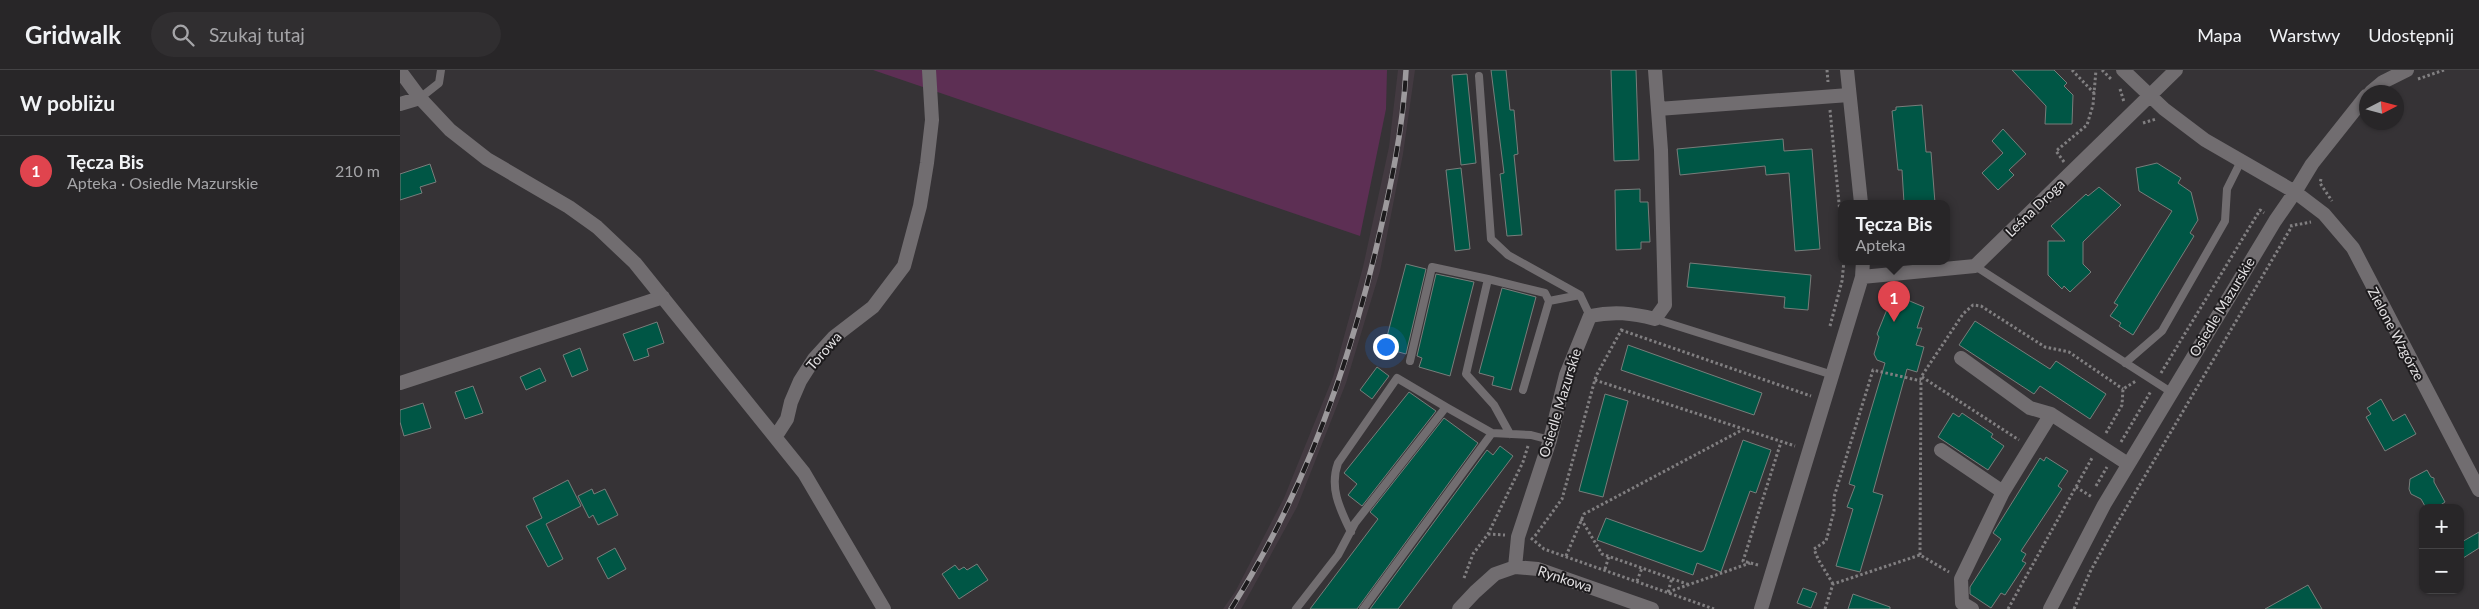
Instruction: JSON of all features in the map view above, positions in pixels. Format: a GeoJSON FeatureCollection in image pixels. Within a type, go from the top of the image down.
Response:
{"type":"FeatureCollection","features":[{"type":"Feature","properties":{"kind":"street"},"geometry":{"type":"LineString","coordinates":[[1590,316],[1612,312],[1631,313],[1655,319],[1665,305],[1655,70]]}},
{"type":"Feature","properties":{"kind":"street"},"geometry":{"type":"LineString","coordinates":[[1846,70],[1861,200]]}},
{"type":"Feature","properties":{"kind":"street"},"geometry":{"type":"LineString","coordinates":[[2123,70],[2150,96],[2205,140],[2295,192]]}},
{"type":"Feature","properties":{"kind":"street","name":"Leśna Droga"},"geometry":{"type":"LineString","coordinates":[[1975,266],[2176,70]]}},
{"type":"Feature","properties":{"kind":"street"},"geometry":{"type":"LineString","coordinates":[[2379,85],[2407,70]]}},
{"type":"Feature","properties":{"kind":"street"},"geometry":{"type":"LineString","coordinates":[[400,71],[420,98],[450,130],[487,159],[568,207],[597,227],[635,263],[804,472],[884,609]]}},
{"type":"Feature","properties":{"kind":"street","name":"Torowa"},"geometry":{"type":"LineString","coordinates":[[776,436],[787,419],[797,388],[814,359],[834,337],[873,307],[904,266],[922,197],[932,120],[930,77]]}},
{"type":"Feature","properties":{"kind":"street"},"geometry":{"type":"LineString","coordinates":[[1658,109],[1849,95]]}},
{"type":"Feature","properties":{"kind":"street"},"geometry":{"type":"LineString","coordinates":[[400,104],[420,98]]}},
{"type":"Feature","properties":{"kind":"street","name":"Osiedle Mazurskie"},"geometry":{"type":"LineString","coordinates":[[2050,609],[2128,464],[2275,221],[2312,164],[2359,105]]}},
{"type":"Feature","properties":{"kind":"street","name":"Zielone Wzgórze"},"geometry":{"type":"LineString","coordinates":[[2295,192],[2324,214],[2353,248],[2479,490]]}},
{"type":"Feature","properties":{"kind":"street"},"geometry":{"type":"LineString","coordinates":[[1761,609],[1862,277],[1863,265]]}},
{"type":"Feature","properties":{"kind":"street"},"geometry":{"type":"LineString","coordinates":[[1862,277],[1975,266]]}},
{"type":"Feature","properties":{"kind":"street"},"geometry":{"type":"LineString","coordinates":[[400,383],[662,297]]}},
{"type":"Feature","properties":{"kind":"street","name":"Osiedle Mazurskie"},"geometry":{"type":"LineString","coordinates":[[1515,567],[1518,537],[1550,440],[1566,375],[1590,316]]}},
{"type":"Feature","properties":{"kind":"street"},"geometry":{"type":"LineString","coordinates":[[1961,358],[2030,408],[2051,414],[2100,444],[2128,464]]}},
{"type":"Feature","properties":{"kind":"street"},"geometry":{"type":"LineString","coordinates":[[1972,609],[1962,603],[1960,579],[2003,492],[2051,414]]}},
{"type":"Feature","properties":{"kind":"street"},"geometry":{"type":"LineString","coordinates":[[1941,450],[2003,492]]}},
{"type":"Feature","properties":{"kind":"street"},"geometry":{"type":"LineString","coordinates":[[1459,609],[1496,574],[1515,567]]}},
{"type":"Feature","properties":{"kind":"street","name":"Rynkowa"},"geometry":{"type":"LineString","coordinates":[[1515,567],[1538,569],[1652,609]]}},
{"type":"Feature","properties":{"kind":"lane"},"geometry":{"type":"LineString","coordinates":[[420,98],[439,84],[441,70]]}},
{"type":"Feature","properties":{"kind":"lane"},"geometry":{"type":"LineString","coordinates":[[1479,76],[1491,239],[1508,255],[1580,295],[1590,316]]}},
{"type":"Feature","properties":{"kind":"lane"},"geometry":{"type":"LineString","coordinates":[[2125,363],[2162,331],[2225,221],[2227,189],[2241,161]]}},
{"type":"Feature","properties":{"kind":"lane"},"geometry":{"type":"LineString","coordinates":[[1975,266],[2171,392]]}},
{"type":"Feature","properties":{"kind":"lane"},"geometry":{"type":"LineString","coordinates":[[1410,361],[1432,267],[1545,293],[1548,300],[1523,390]]}},
{"type":"Feature","properties":{"kind":"lane"},"geometry":{"type":"LineString","coordinates":[[1488,279],[1466,374],[1494,405],[1510,434]]}},
{"type":"Feature","properties":{"kind":"lane"},"geometry":{"type":"LineString","coordinates":[[1548,300],[1580,295]]}},
{"type":"Feature","properties":{"kind":"lane"},"geometry":{"type":"LineString","coordinates":[[1655,319],[1833,375]]}},
{"type":"Feature","properties":{"kind":"lane"},"geometry":{"type":"LineString","coordinates":[[1351,532],[1337,503],[1333,476],[1338,463],[1397,378],[1492,432],[1531,435],[1550,440]]}},
{"type":"Feature","properties":{"kind":"lane"},"geometry":{"type":"LineString","coordinates":[[1296,609],[1338,555],[1351,532],[1446,407]]}},
{"type":"Feature","properties":{"kind":"lane"},"geometry":{"type":"LineString","coordinates":[[1363,609],[1492,432]]}},
{"type":"Feature","properties":{"kind":"path"},"geometry":{"type":"LineString","coordinates":[[1827,70],[1839,200]]}},
{"type":"Feature","properties":{"kind":"path"},"geometry":{"type":"LineString","coordinates":[[2072,70],[2094,94]]}},
{"type":"Feature","properties":{"kind":"path"},"geometry":{"type":"LineString","coordinates":[[2071,172],[2056,151],[2087,125],[2093,105],[2096,70]]}},
{"type":"Feature","properties":{"kind":"path"},"geometry":{"type":"LineString","coordinates":[[2102,70],[2121,90],[2125,100],[2122,106]]}},
{"type":"Feature","properties":{"kind":"path"},"geometry":{"type":"LineString","coordinates":[[2142,124],[2154,121]]}},
{"type":"Feature","properties":{"kind":"path"},"geometry":{"type":"LineString","coordinates":[[2322,173],[2320,183],[2332,201]]}},
{"type":"Feature","properties":{"kind":"path"},"geometry":{"type":"LineString","coordinates":[[2086,505],[2156,382],[2260,210]]}},
{"type":"Feature","properties":{"kind":"path"},"geometry":{"type":"LineString","coordinates":[[2074,609],[2090,572],[2112,532],[2292,226]]}},
{"type":"Feature","properties":{"kind":"path"},"geometry":{"type":"LineString","coordinates":[[1827,335],[1842,282],[1844,265]]}},
{"type":"Feature","properties":{"kind":"path"},"geometry":{"type":"LineString","coordinates":[[1920,555],[1921,379],[1963,314],[1973,305],[1981,306],[2045,347],[2069,352],[2123,389]]}},
{"type":"Feature","properties":{"kind":"path"},"geometry":{"type":"LineString","coordinates":[[1631,313],[1595,380],[1562,499],[1533,538],[1544,549],[1714,609]]}},
{"type":"Feature","properties":{"kind":"path"},"geometry":{"type":"LineString","coordinates":[[1621,330],[1810,396]]}},
{"type":"Feature","properties":{"kind":"path"},"geometry":{"type":"LineString","coordinates":[[1825,609],[1833,584],[1818,560],[1814,549],[1826,541],[1834,511],[1834,497],[1873,370],[1921,379],[2031,448]]}},
{"type":"Feature","properties":{"kind":"path"},"geometry":{"type":"LineString","coordinates":[[2123,389],[2146,376]]}},
{"type":"Feature","properties":{"kind":"path"},"geometry":{"type":"LineString","coordinates":[[1595,380],[1795,446]]}},
{"type":"Feature","properties":{"kind":"path"},"geometry":{"type":"LineString","coordinates":[[2008,609],[2122,405],[2123,389]]}},
{"type":"Feature","properties":{"kind":"path"},"geometry":{"type":"LineString","coordinates":[[1566,556],[1584,514],[1742,430]]}},
{"type":"Feature","properties":{"kind":"path"},"geometry":{"type":"LineString","coordinates":[[1464,578],[1473,554],[1488,534],[1518,471],[1531,435]]}},
{"type":"Feature","properties":{"kind":"path"},"geometry":{"type":"LineString","coordinates":[[1758,565],[1743,561],[1780,442]]}},
{"type":"Feature","properties":{"kind":"path"},"geometry":{"type":"LineString","coordinates":[[1582,520],[1602,554],[1690,584]]}},
{"type":"Feature","properties":{"kind":"path"},"geometry":{"type":"LineString","coordinates":[[1833,584],[1920,555],[1960,579]]}},
{"type":"Feature","properties":{"kind":"path"},"geometry":{"type":"LineString","coordinates":[[1605,569],[1609,556]]}},
{"type":"Feature","properties":{"kind":"path"},"geometry":{"type":"LineString","coordinates":[[1668,592],[1751,563]]}},
{"type":"Feature","properties":{"kind":"path"},"geometry":{"type":"LineString","coordinates":[[1637,581],[1642,568]]}},
{"type":"Feature","properties":{"kind":"path"},"geometry":{"type":"LineString","coordinates":[[1668,592],[1672,578]]}},
{"type":"Feature","properties":{"kind":"shaded area"},"geometry":{"type":"Polygon","coordinates":[[[873,70],[1387,70],[1386,109],[1360,236],[873,70]]]}},
{"type":"Feature","properties":{"kind":"shaded area"},"geometry":{"type":"Polygon","coordinates":[[[1398,70],[1415,70],[1403,154],[1380,271],[1346,383],[1297,507],[1241,609],[1223,609],[1235,592],[1284,498],[1333,377],[1363,267],[1389,147],[1398,70]]]}},
{"type":"Feature","properties":{"kind":"building"},"geometry":{"type":"Polygon","coordinates":[[[1491,70],[1506,70],[1510,110],[1514,110],[1518,154],[1514,155],[1522,235],[1507,236],[1500,174],[1504,173],[1491,70]]]}},
{"type":"Feature","properties":{"kind":"building"},"geometry":{"type":"Polygon","coordinates":[[[1611,70],[1636,70],[1639,160],[1614,161],[1611,70]]]}},
{"type":"Feature","properties":{"kind":"building"},"geometry":{"type":"Polygon","coordinates":[[[2012,70],[2054,70],[2067,83],[2064,86],[2073,95],[2072,124],[2045,124],[2046,106],[2012,70]]]}},
{"type":"Feature","properties":{"kind":"building"},"geometry":{"type":"Polygon","coordinates":[[[1467,74],[1476,163],[1461,165],[1452,75],[1467,74]]]}},
{"type":"Feature","properties":{"kind":"building"},"geometry":{"type":"Polygon","coordinates":[[[1922,105],[1926,152],[1931,152],[1935,200],[1904,200],[1902,170],[1898,170],[1892,111],[1896,110],[1896,107],[1922,105]]]}},
{"type":"Feature","properties":{"kind":"building"},"geometry":{"type":"Polygon","coordinates":[[[2003,129],[2026,154],[2009,170],[2014,175],[1998,190],[1982,173],[2003,153],[1992,141],[2003,129]]]}},
{"type":"Feature","properties":{"kind":"building"},"geometry":{"type":"Polygon","coordinates":[[[1783,139],[1784,151],[1812,149],[1820,249],[1795,251],[1789,173],[1766,175],[1765,166],[1680,175],[1677,149],[1783,139]]]}},
{"type":"Feature","properties":{"kind":"building"},"geometry":{"type":"Polygon","coordinates":[[[2157,163],[2181,178],[2178,183],[2191,192],[2198,220],[2190,233],[2194,236],[2133,335],[2119,326],[2121,323],[2110,316],[2118,305],[2114,303],[2172,211],[2139,191],[2136,168],[2157,163]]]}},
{"type":"Feature","properties":{"kind":"building"},"geometry":{"type":"Polygon","coordinates":[[[430,164],[436,182],[420,187],[422,193],[400,200],[400,174],[430,164]]]}},
{"type":"Feature","properties":{"kind":"building"},"geometry":{"type":"Polygon","coordinates":[[[1461,168],[1470,249],[1455,251],[1446,170],[1461,168]]]}},
{"type":"Feature","properties":{"kind":"building"},"geometry":{"type":"Polygon","coordinates":[[[2099,187],[2121,205],[2083,242],[2083,264],[2091,272],[2070,292],[2064,286],[2062,289],[2048,275],[2048,241],[2065,241],[2051,226],[2086,194],[2088,196],[2099,187]]]}},
{"type":"Feature","properties":{"kind":"building"},"geometry":{"type":"Polygon","coordinates":[[[1640,189],[1640,202],[1648,202],[1650,242],[1641,242],[1641,249],[1616,250],[1615,190],[1640,189]]]}},
{"type":"Feature","properties":{"kind":"building"},"geometry":{"type":"Polygon","coordinates":[[[1690,263],[1811,275],[1808,310],[1784,308],[1785,297],[1687,287],[1690,263]]]}},
{"type":"Feature","properties":{"kind":"building"},"geometry":{"type":"Polygon","coordinates":[[[1406,264],[1426,269],[1406,354],[1384,348],[1406,264]]]}},
{"type":"Feature","properties":{"kind":"building"},"geometry":{"type":"Polygon","coordinates":[[[1436,274],[1474,282],[1450,376],[1419,367],[1422,358],[1417,356],[1436,274]]]}},
{"type":"Feature","properties":{"kind":"building"},"geometry":{"type":"Polygon","coordinates":[[[1502,288],[1536,297],[1511,390],[1492,385],[1494,377],[1479,373],[1502,288]]]}},
{"type":"Feature","properties":{"kind":"building"},"geometry":{"type":"Polygon","coordinates":[[[1895,299],[1902,301],[1905,299],[1924,307],[1917,328],[1922,328],[1916,345],[1924,347],[1917,372],[1907,369],[1873,492],[1883,495],[1860,572],[1836,566],[1853,509],[1847,507],[1855,486],[1849,484],[1885,363],[1877,360],[1874,354],[1879,337],[1877,334],[1890,302],[1895,299]]]}},
{"type":"Feature","properties":{"kind":"building"},"geometry":{"type":"Polygon","coordinates":[[[1975,321],[2050,369],[2056,361],[2106,394],[2090,419],[2040,386],[2034,394],[1959,345],[1975,321]]]}},
{"type":"Feature","properties":{"kind":"building"},"geometry":{"type":"Polygon","coordinates":[[[657,322],[664,343],[647,349],[649,356],[634,361],[623,334],[657,322]]]}},
{"type":"Feature","properties":{"kind":"building"},"geometry":{"type":"Polygon","coordinates":[[[1628,345],[1762,393],[1754,415],[1621,370],[1628,345]]]}},
{"type":"Feature","properties":{"kind":"building"},"geometry":{"type":"Polygon","coordinates":[[[580,348],[588,370],[572,377],[563,355],[580,348]]]}},
{"type":"Feature","properties":{"kind":"building"},"geometry":{"type":"Polygon","coordinates":[[[1377,367],[1389,376],[1372,399],[1360,390],[1377,367]]]}},
{"type":"Feature","properties":{"kind":"building"},"geometry":{"type":"Polygon","coordinates":[[[540,368],[546,381],[526,390],[520,377],[540,368]]]}},
{"type":"Feature","properties":{"kind":"building"},"geometry":{"type":"Polygon","coordinates":[[[473,386],[483,413],[465,419],[455,392],[473,386]]]}},
{"type":"Feature","properties":{"kind":"building"},"geometry":{"type":"Polygon","coordinates":[[[1409,392],[1436,411],[1362,506],[1348,495],[1357,484],[1344,473],[1409,392]]]}},
{"type":"Feature","properties":{"kind":"building"},"geometry":{"type":"Polygon","coordinates":[[[1605,394],[1628,401],[1603,497],[1579,491],[1605,394]]]}},
{"type":"Feature","properties":{"kind":"building"},"geometry":{"type":"Polygon","coordinates":[[[2381,399],[2393,421],[2405,414],[2416,434],[2385,451],[2366,417],[2371,414],[2367,408],[2381,399]]]}},
{"type":"Feature","properties":{"kind":"building"},"geometry":{"type":"Polygon","coordinates":[[[423,403],[431,428],[404,436],[400,422],[400,410],[423,403]]]}},
{"type":"Feature","properties":{"kind":"building"},"geometry":{"type":"Polygon","coordinates":[[[1953,413],[1959,417],[1962,413],[1993,434],[1991,437],[2004,446],[1988,470],[1938,437],[1953,413]]]}},
{"type":"Feature","properties":{"kind":"building"},"geometry":{"type":"Polygon","coordinates":[[[1444,418],[1478,443],[1357,609],[1310,609],[1378,519],[1370,512],[1444,418]]]}},
{"type":"Feature","properties":{"kind":"building"},"geometry":{"type":"Polygon","coordinates":[[[1743,440],[1771,450],[1756,493],[1750,491],[1721,572],[1697,563],[1693,575],[1597,540],[1606,518],[1701,552],[1704,550],[1743,440]]]}},
{"type":"Feature","properties":{"kind":"building"},"geometry":{"type":"Polygon","coordinates":[[[1500,446],[1513,456],[1398,609],[1370,609],[1487,450],[1493,455],[1500,446]]]}},
{"type":"Feature","properties":{"kind":"building"},"geometry":{"type":"Polygon","coordinates":[[[2046,457],[2068,471],[2058,486],[2062,489],[2021,551],[2026,554],[2022,561],[2026,563],[2005,595],[2001,593],[1991,608],[1970,594],[1970,587],[2001,539],[1993,533],[2040,458],[2044,461],[2046,457]]]}},
{"type":"Feature","properties":{"kind":"building"},"geometry":{"type":"Polygon","coordinates":[[[2427,470],[2431,477],[2434,478],[2434,482],[2445,502],[2442,504],[2424,504],[2421,499],[2411,494],[2409,489],[2410,479],[2427,470]]]}},
{"type":"Feature","properties":{"kind":"building"},"geometry":{"type":"Polygon","coordinates":[[[568,480],[581,506],[546,524],[563,559],[548,567],[526,526],[542,518],[533,498],[568,480]]]}},
{"type":"Feature","properties":{"kind":"building"},"geometry":{"type":"Polygon","coordinates":[[[592,489],[594,494],[605,489],[618,515],[598,525],[593,515],[589,518],[578,496],[592,489]]]}},
{"type":"Feature","properties":{"kind":"building"},"geometry":{"type":"Polygon","coordinates":[[[2479,532],[2479,548],[2464,557],[2464,541],[2479,532]]]}},
{"type":"Feature","properties":{"kind":"building"},"geometry":{"type":"Polygon","coordinates":[[[615,548],[626,569],[608,579],[597,558],[615,548]]]}},
{"type":"Feature","properties":{"kind":"building"},"geometry":{"type":"Polygon","coordinates":[[[977,564],[988,580],[959,599],[942,574],[955,565],[959,570],[964,567],[967,570],[977,564]]]}},
{"type":"Feature","properties":{"kind":"building"},"geometry":{"type":"Polygon","coordinates":[[[2308,585],[2322,609],[2265,609],[2308,585]]]}},
{"type":"Feature","properties":{"kind":"building"},"geometry":{"type":"Polygon","coordinates":[[[1803,588],[1817,593],[1811,608],[1797,603],[1803,588]]]}},
{"type":"Feature","properties":{"kind":"building"},"geometry":{"type":"Polygon","coordinates":[[[1853,594],[1890,607],[1890,609],[1848,609],[1853,594]]]}},
{"type":"Feature","properties":{"kind":"railway"},"geometry":{"type":"LineString","coordinates":[[1231,609],[1256,567],[1300,480],[1351,343],[1391,183],[1399,138],[1406,70]]}},
{"type":"Feature","properties":{"kind":"place","name":"Tęcza Bis"},"geometry":{"type":"Point","coordinates":[1894,322]}}]}
